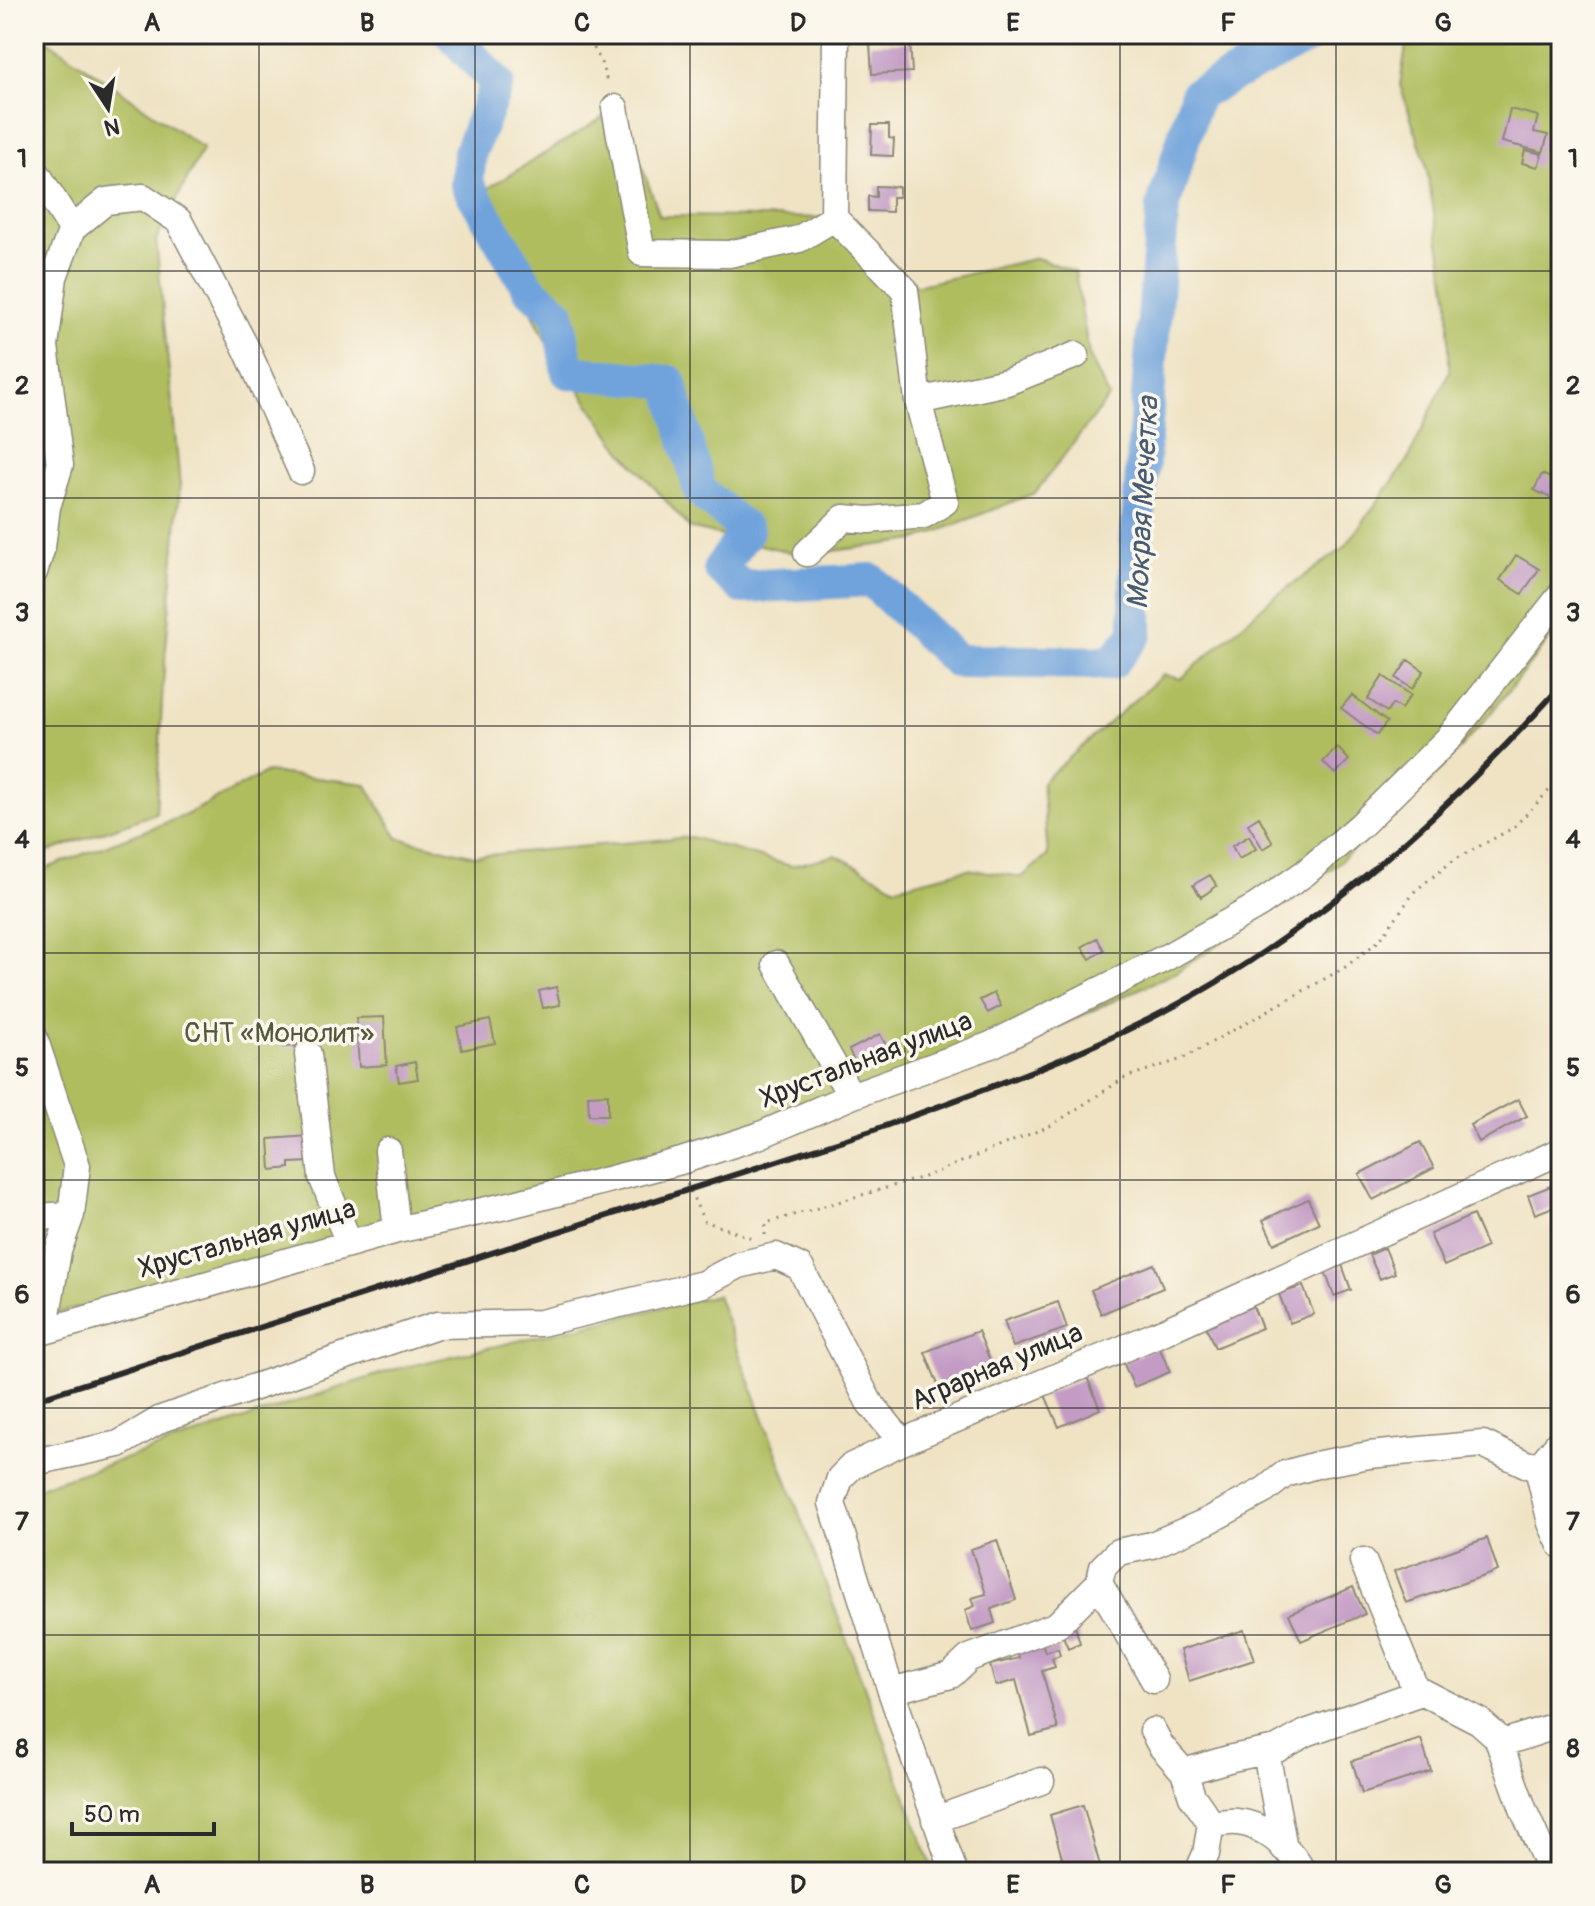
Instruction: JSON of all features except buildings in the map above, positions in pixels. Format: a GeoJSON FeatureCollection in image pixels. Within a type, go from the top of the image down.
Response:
{"type":"FeatureCollection","features":[{"type":"Feature","properties":{"kind":"street"},"geometry":{"type":"LineString","coordinates":[[807,553],[844,518],[869,520],[924,515],[945,502],[918,401],[905,290],[834,218],[836,34]]}},
{"type":"Feature","properties":{"kind":"street"},"geometry":{"type":"LineString","coordinates":[[615,108],[642,253],[729,254],[799,239],[834,218]]}},
{"type":"Feature","properties":{"kind":"street"},"geometry":{"type":"LineString","coordinates":[[34,169],[72,229]]}},
{"type":"Feature","properties":{"kind":"street"},"geometry":{"type":"LineString","coordinates":[[34,572],[42,547],[41,498],[60,465],[45,346],[54,277],[72,229],[106,201],[143,197],[179,221],[247,350],[301,471]]}},
{"type":"Feature","properties":{"kind":"street"},"geometry":{"type":"LineString","coordinates":[[918,401],[1007,382],[1076,355]]}},
{"type":"Feature","properties":{"kind":"street","name":"Хрустальная улица"},"geometry":{"type":"LineString","coordinates":[[43,1331],[397,1230],[681,1161],[758,1136],[851,1096],[991,1045],[1167,957],[1257,906],[1305,873],[1361,825],[1448,739],[1561,595]]}},
{"type":"Feature","properties":{"kind":"street"},"geometry":{"type":"LineString","coordinates":[[776,964],[851,1096]]}},
{"type":"Feature","properties":{"kind":"street"},"geometry":{"type":"LineString","coordinates":[[34,1037],[77,1166],[71,1215],[58,1251],[43,1331]]}},
{"type":"Feature","properties":{"kind":"street"},"geometry":{"type":"LineString","coordinates":[[308,1054],[322,1177],[349,1243]]}},
{"type":"Feature","properties":{"kind":"street"},"geometry":{"type":"LineString","coordinates":[[388,1151],[397,1230]]}},
{"type":"Feature","properties":{"kind":"street","name":"Аграрная улица"},"geometry":{"type":"LineString","coordinates":[[954,1872],[891,1691],[832,1503],[840,1478],[852,1466],[902,1442],[1165,1331],[1561,1151]]}},
{"type":"Feature","properties":{"kind":"street"},"geometry":{"type":"LineString","coordinates":[[34,1217],[71,1215]]}},
{"type":"Feature","properties":{"kind":"street"},"geometry":{"type":"LineString","coordinates":[[34,1462],[119,1444],[161,1419],[437,1325],[541,1323],[703,1284],[739,1265],[776,1256],[800,1267],[869,1402],[902,1442]]}},
{"type":"Feature","properties":{"kind":"street"},"geometry":{"type":"LineString","coordinates":[[891,1691],[951,1675],[969,1658],[1057,1625],[1099,1583],[1103,1567],[1118,1552],[1152,1545],[1208,1521],[1265,1490],[1285,1474],[1369,1455],[1483,1444],[1530,1466],[1542,1463],[1561,1440]]}},
{"type":"Feature","properties":{"kind":"street"},"geometry":{"type":"LineString","coordinates":[[1537,1464],[1551,1523],[1561,1545]]}},
{"type":"Feature","properties":{"kind":"street"},"geometry":{"type":"LineString","coordinates":[[1363,1561],[1415,1688],[1479,1721],[1497,1737],[1524,1811],[1551,1872]]}},
{"type":"Feature","properties":{"kind":"street"},"geometry":{"type":"LineString","coordinates":[[1099,1583],[1154,1680]]}},
{"type":"Feature","properties":{"kind":"street"},"geometry":{"type":"LineString","coordinates":[[1184,1772],[1266,1752],[1306,1733],[1421,1692]]}},
{"type":"Feature","properties":{"kind":"street"},"geometry":{"type":"LineString","coordinates":[[1500,1744],[1561,1724]]}},
{"type":"Feature","properties":{"kind":"street"},"geometry":{"type":"LineString","coordinates":[[1153,1731],[1161,1746],[1184,1772],[1192,1796],[1211,1823],[1206,1854],[1198,1872]]}},
{"type":"Feature","properties":{"kind":"street"},"geometry":{"type":"LineString","coordinates":[[1266,1752],[1284,1848]]}},
{"type":"Feature","properties":{"kind":"street"},"geometry":{"type":"LineString","coordinates":[[935,1820],[1041,1781]]}},
{"type":"Feature","properties":{"kind":"street"},"geometry":{"type":"LineString","coordinates":[[1211,1823],[1236,1822],[1254,1826],[1284,1848],[1303,1872]]}},
{"type":"Feature","properties":{"kind":"path"},"geometry":{"type":"LineString","coordinates":[[586,34],[600,59],[615,108]]}},
{"type":"Feature","properties":{"kind":"path"},"geometry":{"type":"LineString","coordinates":[[763,1259],[766,1223],[927,1176],[1052,1125],[1126,1077],[1182,1059],[1344,968],[1380,940],[1415,891],[1454,860],[1513,828],[1561,778]]}},
{"type":"Feature","properties":{"kind":"path"},"geometry":{"type":"LineString","coordinates":[[681,1161],[689,1191],[704,1221],[754,1239],[763,1259]]}},
{"type":"Feature","properties":{"kind":"green space"},"geometry":{"type":"Polygon","coordinates":[[[34,34],[203,148],[156,240],[180,485],[163,683],[156,813],[34,857],[34,34]]]}},
{"type":"Feature","properties":{"kind":"green space","name":"СНТ «Монолит»"},"geometry":{"type":"Polygon","coordinates":[[[1408,34],[1561,34],[1561,625],[1485,720],[1428,784],[1331,869],[1176,972],[1002,1052],[804,1129],[50,1315],[81,1167],[34,1023],[34,873],[186,815],[267,772],[366,784],[398,838],[475,856],[691,837],[791,866],[836,855],[896,887],[968,869],[1022,877],[1048,855],[1042,782],[1163,675],[1181,679],[1270,600],[1344,548],[1408,460],[1449,372],[1449,300],[1425,160],[1400,85],[1408,34]]]}},
{"type":"Feature","properties":{"kind":"green space"},"geometry":{"type":"Polygon","coordinates":[[[620,107],[660,216],[844,218],[916,286],[1037,258],[1075,272],[1089,355],[1109,397],[1035,493],[916,540],[802,555],[690,528],[620,449],[547,343],[477,195],[620,107]]]}},
{"type":"Feature","properties":{"kind":"green space"},"geometry":{"type":"Polygon","coordinates":[[[34,1063],[66,1169],[34,1327],[34,1063]]]}},
{"type":"Feature","properties":{"kind":"green space"},"geometry":{"type":"Polygon","coordinates":[[[717,1295],[934,1872],[34,1872],[34,1489],[392,1370],[717,1295]]]}},
{"type":"Feature","properties":{"kind":"waterway","name":"Мокрая Мечетка"},"geometry":{"type":"LineString","coordinates":[[451,34],[497,83],[470,152],[467,184],[529,288],[558,313],[568,372],[670,382],[700,491],[747,531],[720,568],[742,587],[871,580],[957,661],[1112,663],[1136,633],[1136,549],[1163,206],[1197,94],[1314,34]]}},
{"type":"Feature","properties":{"kind":"railway"},"geometry":{"type":"LineString","coordinates":[[34,1400],[871,1131],[1048,1065],[1134,1027],[1217,982],[1265,951],[1356,883],[1442,808],[1561,686]]}}]}
